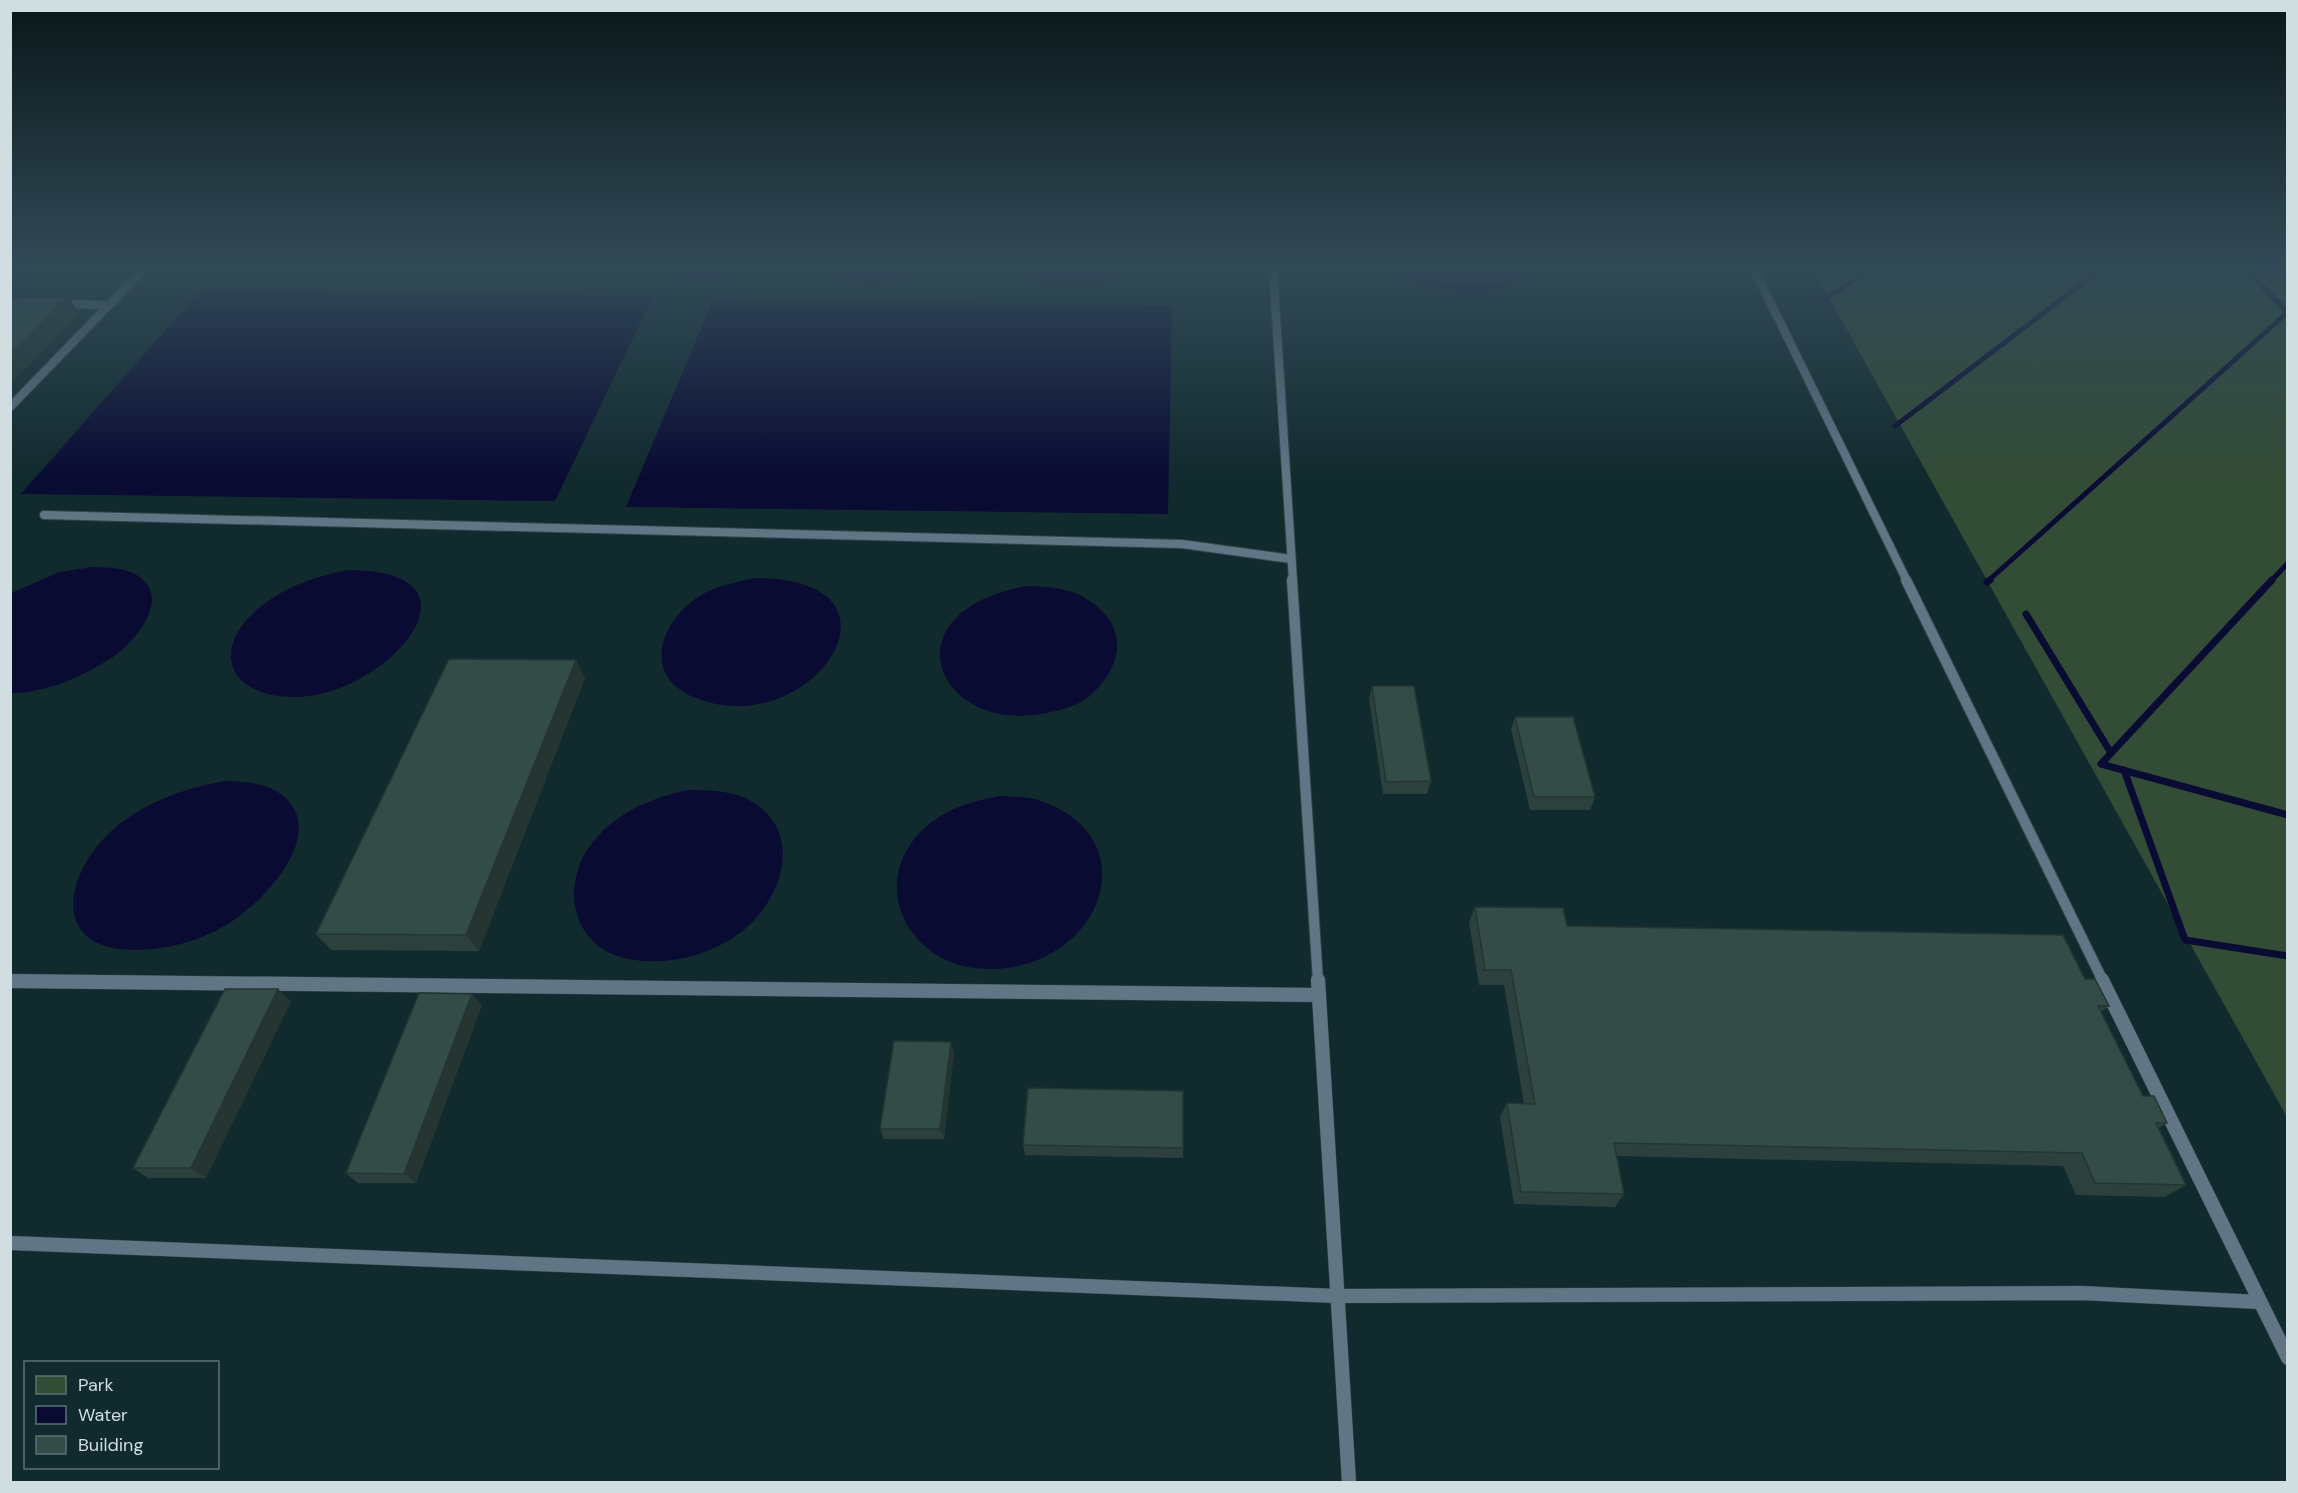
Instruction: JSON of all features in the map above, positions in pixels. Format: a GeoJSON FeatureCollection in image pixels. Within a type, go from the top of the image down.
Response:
{"type":"FeatureCollection","features":[{"type":"Feature","properties":{"kind":"lane"},"geometry":{"type":"LineString","coordinates":[[10,408],[76,339]]}},
{"type":"Feature","properties":{"kind":"lane"},"geometry":{"type":"LineString","coordinates":[[1277,339],[1349,1482]]}},
{"type":"Feature","properties":{"kind":"lane"},"geometry":{"type":"LineString","coordinates":[[1788,339],[2288,1358]]}},
{"type":"Feature","properties":{"kind":"lane"},"geometry":{"type":"LineString","coordinates":[[44,515],[1182,544],[1291,559]]}},
{"type":"Feature","properties":{"kind":"lane"},"geometry":{"type":"LineString","coordinates":[[10,981],[1318,995]]}},
{"type":"Feature","properties":{"kind":"lane"},"geometry":{"type":"LineString","coordinates":[[10,1243],[1337,1296],[2082,1293],[2259,1302]]}},
{"type":"Feature","properties":{"kind":"green space"},"geometry":{"type":"Polygon","coordinates":[[[1852,339],[2287,339],[2287,1117],[1852,339]]]}},
{"type":"Feature","properties":{"kind":"water"},"geometry":{"type":"Polygon","coordinates":[[[158,339],[633,339],[555,501],[21,494],[158,339]]]}},
{"type":"Feature","properties":{"kind":"water"},"geometry":{"type":"Polygon","coordinates":[[[697,339],[1171,339],[1168,514],[626,507],[697,339]]]}},
{"type":"Feature","properties":{"kind":"water"},"geometry":{"type":"Polygon","coordinates":[[[92,567],[124,570],[136,574],[149,588],[152,598],[150,610],[139,632],[113,657],[89,671],[51,687],[11,693],[11,593],[60,572],[92,567]]]}},
{"type":"Feature","properties":{"kind":"water"},"geometry":{"type":"Polygon","coordinates":[[[348,570],[392,575],[415,590],[421,610],[412,633],[392,656],[364,676],[331,691],[296,697],[272,695],[254,689],[240,679],[233,667],[231,652],[236,636],[246,620],[264,604],[293,586],[314,578],[348,570]]]}},
{"type":"Feature","properties":{"kind":"water"},"geometry":{"type":"Polygon","coordinates":[[[755,578],[805,585],[833,603],[841,628],[832,655],[810,680],[778,699],[739,706],[696,698],[678,688],[667,676],[662,662],[662,647],[667,632],[676,617],[688,604],[703,594],[722,586],[755,578]]]}},
{"type":"Feature","properties":{"kind":"water"},"geometry":{"type":"Polygon","coordinates":[[[1027,586],[1056,588],[1078,594],[1098,608],[1108,618],[1114,629],[1117,641],[1113,666],[1091,695],[1063,709],[1012,715],[979,707],[956,691],[942,669],[941,644],[954,620],[982,600],[1027,586]]]}},
{"type":"Feature","properties":{"kind":"water"},"geometry":{"type":"Polygon","coordinates":[[[225,781],[255,783],[269,787],[282,795],[295,811],[299,829],[295,848],[286,867],[272,885],[256,902],[226,925],[205,936],[182,943],[136,950],[106,946],[87,936],[76,920],[73,902],[78,881],[88,860],[103,840],[121,823],[145,807],[184,791],[225,781]]]}},
{"type":"Feature","properties":{"kind":"water"},"geometry":{"type":"Polygon","coordinates":[[[687,790],[731,793],[745,798],[765,811],[777,828],[782,846],[782,866],[776,886],[767,904],[753,921],[737,935],[712,949],[685,958],[657,961],[629,959],[608,952],[592,940],[581,925],[575,908],[574,889],[578,870],[586,851],[599,835],[629,811],[662,797],[687,790]]]}},
{"type":"Feature","properties":{"kind":"water"},"geometry":{"type":"Polygon","coordinates":[[[999,796],[1035,799],[1072,817],[1094,841],[1102,869],[1098,898],[1084,925],[1061,948],[1029,963],[991,969],[955,964],[935,954],[918,940],[906,923],[899,905],[897,887],[899,868],[907,850],[919,834],[936,819],[958,807],[999,796]]]}},
{"type":"Feature","properties":{"kind":"building"},"geometry":{"type":"Polygon","coordinates":[[[10,339],[26,339],[10,354],[10,339]]]}},
{"type":"Feature","properties":{"kind":"building"},"geometry":{"type":"Polygon","coordinates":[[[449,659],[576,660],[466,935],[316,934],[449,659]]]}},
{"type":"Feature","properties":{"kind":"building"},"geometry":{"type":"Polygon","coordinates":[[[1372,686],[1414,686],[1431,781],[1386,782],[1372,686]]]}},
{"type":"Feature","properties":{"kind":"building"},"geometry":{"type":"Polygon","coordinates":[[[1515,717],[1573,717],[1595,797],[1534,797],[1515,717]]]}},
{"type":"Feature","properties":{"kind":"building"},"geometry":{"type":"Polygon","coordinates":[[[1475,907],[1563,908],[1567,926],[2063,935],[2085,979],[2095,979],[2109,1006],[2098,1006],[2143,1096],[2154,1096],[2167,1123],[2156,1123],[2186,1185],[2095,1183],[2082,1153],[1614,1143],[1624,1194],[1521,1192],[1507,1103],[1535,1104],[1511,970],[1485,970],[1475,907]]]}},
{"type":"Feature","properties":{"kind":"building"},"geometry":{"type":"Polygon","coordinates":[[[225,989],[278,989],[191,1168],[133,1168],[225,989]]]}},
{"type":"Feature","properties":{"kind":"building"},"geometry":{"type":"Polygon","coordinates":[[[419,993],[472,994],[404,1174],[346,1173],[419,993]]]}},
{"type":"Feature","properties":{"kind":"building"},"geometry":{"type":"Polygon","coordinates":[[[894,1041],[951,1042],[940,1129],[880,1129],[894,1041]]]}},
{"type":"Feature","properties":{"kind":"building"},"geometry":{"type":"Polygon","coordinates":[[[1028,1088],[1183,1091],[1183,1148],[1023,1145],[1028,1088]]]}},
{"type":"Feature","properties":{"kind":"waterway"},"geometry":{"type":"LineString","coordinates":[[1895,426],[2010,339]]}},
{"type":"Feature","properties":{"kind":"waterway"},"geometry":{"type":"LineString","coordinates":[[1988,581],[2258,339]]}},
{"type":"Feature","properties":{"kind":"waterway"},"geometry":{"type":"LineString","coordinates":[[2271,581],[2288,563]]}},
{"type":"Feature","properties":{"kind":"waterway"},"geometry":{"type":"LineString","coordinates":[[2124,770],[2101,764],[2272,580]]}},
{"type":"Feature","properties":{"kind":"waterway"},"geometry":{"type":"LineString","coordinates":[[2026,614],[2111,753]]}},
{"type":"Feature","properties":{"kind":"waterway"},"geometry":{"type":"LineString","coordinates":[[2124,770],[2288,815]]}},
{"type":"Feature","properties":{"kind":"waterway"},"geometry":{"type":"LineString","coordinates":[[2124,770],[2185,940],[2288,956]]}}]}
